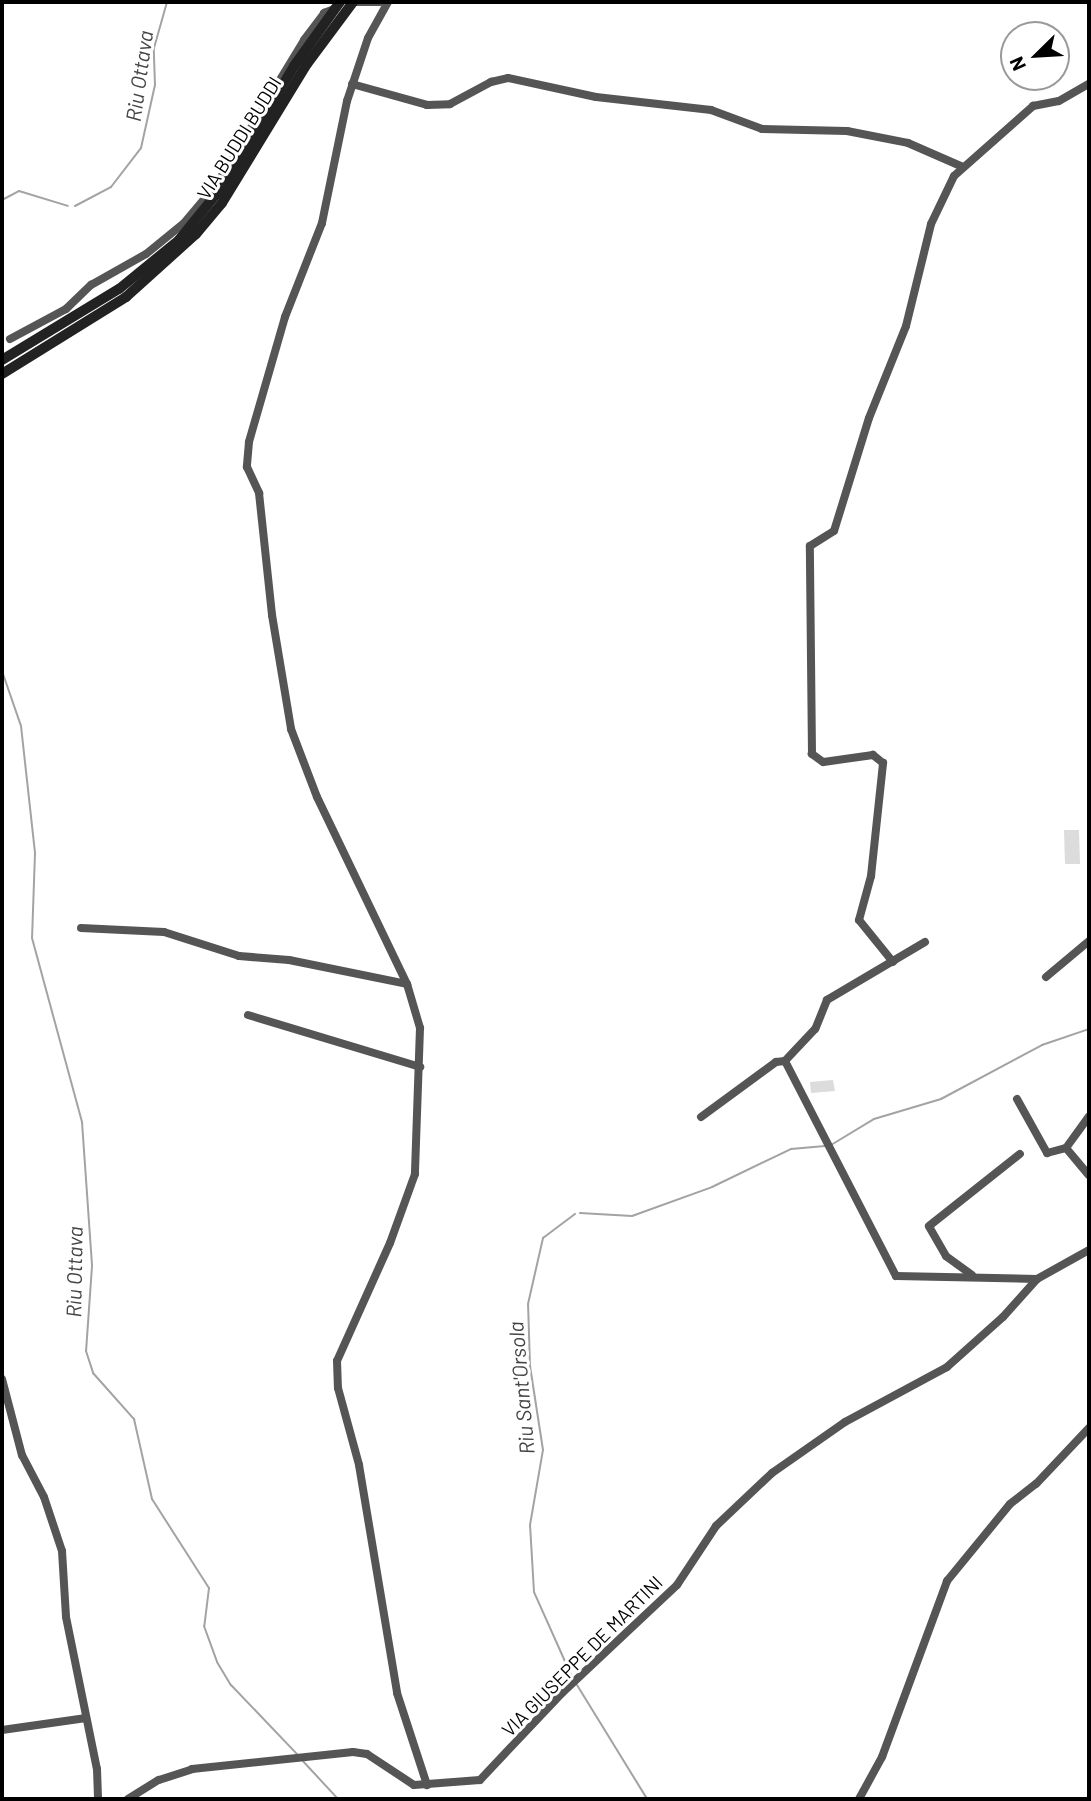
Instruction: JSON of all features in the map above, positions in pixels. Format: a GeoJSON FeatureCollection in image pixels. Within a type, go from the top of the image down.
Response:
{"type":"FeatureCollection","features":[{"type":"Feature","properties":{"kind":"main road","name":"VIA BUDDI BUDDI"},"geometry":{"type":"LineString","coordinates":[[2,374],[126,297],[196,234],[228,194],[307,64],[353,2]]}},
{"type":"Feature","properties":{"kind":"main road","name":"VIA BUDDI BUDDI"},"geometry":{"type":"LineString","coordinates":[[2,360],[136,277],[179,240],[222,187],[294,66],[333,8]]}},
{"type":"Feature","properties":{"kind":"street"},"geometry":{"type":"LineString","coordinates":[[353,2],[380,2]]}},
{"type":"Feature","properties":{"kind":"street"},"geometry":{"type":"LineString","coordinates":[[388,2],[368,38],[352,84],[331,164],[322,223],[285,317],[249,442],[247,467],[260,493],[272,615],[291,729],[317,797],[407,984],[420,1028],[415,1174],[390,1243],[337,1361],[338,1388],[359,1465],[397,1693],[427,1785]]}},
{"type":"Feature","properties":{"kind":"street"},"geometry":{"type":"LineString","coordinates":[[10,340],[65,309],[91,285],[146,254],[184,223],[216,186],[275,84],[333,8]]}},
{"type":"Feature","properties":{"kind":"street"},"geometry":{"type":"LineString","coordinates":[[352,84],[427,105],[450,104],[491,82],[508,78],[596,97],[711,110],[762,129],[855,132],[908,143],[963,167]]}},
{"type":"Feature","properties":{"kind":"street"},"geometry":{"type":"LineString","coordinates":[[893,962],[859,920],[871,876],[883,763],[873,755],[823,762],[813,754],[810,546],[834,531],[869,418],[906,326],[931,224],[954,176],[1032,106],[1059,101],[1089,84]]}},
{"type":"Feature","properties":{"kind":"street"},"geometry":{"type":"LineString","coordinates":[[136,277],[146,254]]}},
{"type":"Feature","properties":{"kind":"street"},"geometry":{"type":"LineString","coordinates":[[81,928],[164,932],[239,956],[289,960],[407,984]]}},
{"type":"Feature","properties":{"kind":"street"},"geometry":{"type":"LineString","coordinates":[[1046,977],[1089,941]]}},
{"type":"Feature","properties":{"kind":"street"},"geometry":{"type":"LineString","coordinates":[[701,1117],[776,1062],[785,1061],[815,1029],[827,1000],[925,942]]}},
{"type":"Feature","properties":{"kind":"street"},"geometry":{"type":"LineString","coordinates":[[248,1015],[420,1067]]}},
{"type":"Feature","properties":{"kind":"street"},"geometry":{"type":"LineString","coordinates":[[785,1061],[896,1276],[1037,1279]]}},
{"type":"Feature","properties":{"kind":"street"},"geometry":{"type":"LineString","coordinates":[[1017,1099],[1047,1153],[1066,1148],[1089,1116]]}},
{"type":"Feature","properties":{"kind":"street"},"geometry":{"type":"LineString","coordinates":[[1066,1148],[1089,1175]]}},
{"type":"Feature","properties":{"kind":"street"},"geometry":{"type":"LineString","coordinates":[[972,1276],[946,1256],[929,1226],[1020,1154]]}},
{"type":"Feature","properties":{"kind":"street","name":"VIA GIUSEPPE DE MARTINI"},"geometry":{"type":"LineString","coordinates":[[128,1799],[159,1780],[192,1769],[307,1755],[367,1755],[414,1784],[481,1780],[562,1693],[677,1584],[716,1526],[772,1473],[845,1422],[947,1367],[1003,1317],[1037,1279],[1089,1250]]}},
{"type":"Feature","properties":{"kind":"street"},"geometry":{"type":"LineString","coordinates":[[2,1379],[22,1455],[44,1497],[62,1551],[66,1617],[97,1769],[98,1799]]}},
{"type":"Feature","properties":{"kind":"street"},"geometry":{"type":"LineString","coordinates":[[859,1799],[882,1757],[947,1581],[1010,1504],[1036,1484],[1089,1428]]}},
{"type":"Feature","properties":{"kind":"street"},"geometry":{"type":"LineString","coordinates":[[2,1730],[86,1718]]}},
{"type":"Feature","properties":{"kind":"shaded area"},"geometry":{"type":"Polygon","coordinates":[[[1064,830],[1079,830],[1080,864],[1065,864],[1064,830]]]}},
{"type":"Feature","properties":{"kind":"shaded area"},"geometry":{"type":"Polygon","coordinates":[[[833,1080],[835,1091],[811,1093],[810,1082],[833,1080]]]}},
{"type":"Feature","properties":{"kind":"waterway","name":"Riu Ottava"},"geometry":{"type":"LineString","coordinates":[[75,206],[111,187],[141,148],[155,85],[154,48],[167,2]]}},
{"type":"Feature","properties":{"kind":"waterway","name":"Riu Ottava"},"geometry":{"type":"LineString","coordinates":[[2,200],[19,191],[68,206]]}},
{"type":"Feature","properties":{"kind":"waterway","name":"Riu Ottava"},"geometry":{"type":"LineString","coordinates":[[2,671],[21,726],[35,853],[32,938],[82,1122],[92,1266],[86,1351],[93,1373],[134,1419],[152,1499],[209,1588],[204,1626],[217,1662],[231,1685],[298,1755]]}},
{"type":"Feature","properties":{"kind":"waterway","name":"Riu Sant'Orsola"},"geometry":{"type":"LineString","coordinates":[[831,1145],[874,1119],[941,1099],[1042,1045],[1089,1029]]}},
{"type":"Feature","properties":{"kind":"waterway","name":"Riu Sant'Orsola"},"geometry":{"type":"LineString","coordinates":[[580,1213],[632,1216],[712,1187],[791,1149],[825,1146]]}},
{"type":"Feature","properties":{"kind":"waterway","name":"Riu Sant'Orsola"},"geometry":{"type":"LineString","coordinates":[[572,1677],[534,1592],[530,1525],[543,1450],[530,1366],[528,1304],[543,1238],[575,1214]]}},
{"type":"Feature","properties":{"kind":"waterway","name":"Riu Sant'Orsola"},"geometry":{"type":"LineString","coordinates":[[577,1685],[647,1799]]}},
{"type":"Feature","properties":{"kind":"waterway","name":"Riu Ottava"},"geometry":{"type":"LineString","coordinates":[[301,1759],[338,1799]]}}]}
